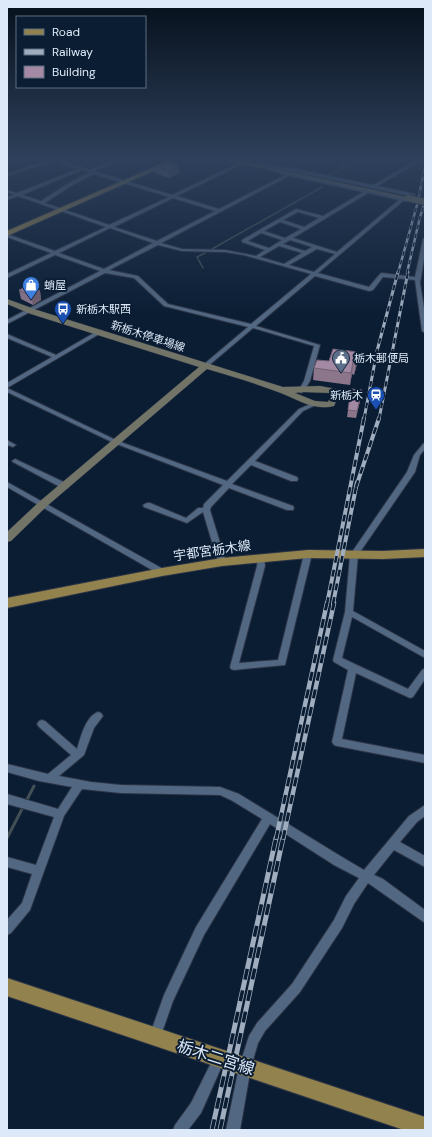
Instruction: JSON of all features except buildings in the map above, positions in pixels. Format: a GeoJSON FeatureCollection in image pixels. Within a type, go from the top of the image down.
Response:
{"type":"FeatureCollection","features":[{"type":"Feature","properties":{"kind":"main road"},"geometry":{"type":"LineString","coordinates":[[7,234],[61,210]]}},
{"type":"Feature","properties":{"kind":"main road","name":"新栃木停車場線"},"geometry":{"type":"LineString","coordinates":[[7,301],[29,310],[300,395],[314,404]]}},
{"type":"Feature","properties":{"kind":"main road"},"geometry":{"type":"LineString","coordinates":[[7,538],[43,504],[205,366]]}},
{"type":"Feature","properties":{"kind":"main road"},"geometry":{"type":"LineString","coordinates":[[300,395],[315,388],[330,390],[336,395],[331,404],[314,404]]}},
{"type":"Feature","properties":{"kind":"main road","name":"宇都宮栃木線"},"geometry":{"type":"LineString","coordinates":[[7,603],[162,572],[222,562],[308,554],[383,556],[425,553]]}},
{"type":"Feature","properties":{"kind":"main road","name":"栃木二宮線"},"geometry":{"type":"LineString","coordinates":[[7,987],[425,1127]]}},
{"type":"Feature","properties":{"kind":"street"},"geometry":{"type":"LineString","coordinates":[[61,210],[182,250],[225,251],[257,257],[369,289],[371,289],[382,275],[417,279]]}},
{"type":"Feature","properties":{"kind":"street"},"geometry":{"type":"LineString","coordinates":[[7,276],[143,210]]}},
{"type":"Feature","properties":{"kind":"street"},"geometry":{"type":"LineString","coordinates":[[298,210],[323,218]]}},
{"type":"Feature","properties":{"kind":"street"},"geometry":{"type":"LineString","coordinates":[[270,250],[244,241],[298,210]]}},
{"type":"Feature","properties":{"kind":"street"},"geometry":{"type":"LineString","coordinates":[[257,257],[336,210]]}},
{"type":"Feature","properties":{"kind":"street"},"geometry":{"type":"LineString","coordinates":[[205,366],[392,210]]}},
{"type":"Feature","properties":{"kind":"street"},"geometry":{"type":"LineString","coordinates":[[7,322],[220,211]]}},
{"type":"Feature","properties":{"kind":"street"},"geometry":{"type":"LineString","coordinates":[[280,221],[305,229]]}},
{"type":"Feature","properties":{"kind":"street"},"geometry":{"type":"LineString","coordinates":[[261,232],[316,246],[339,254]]}},
{"type":"Feature","properties":{"kind":"street"},"geometry":{"type":"LineString","coordinates":[[7,234],[104,271],[136,277],[166,305],[252,326],[317,345],[300,395],[301,410]]}},
{"type":"Feature","properties":{"kind":"street"},"geometry":{"type":"LineString","coordinates":[[425,239],[417,279],[423,305],[425,330]]}},
{"type":"Feature","properties":{"kind":"street"},"geometry":{"type":"LineString","coordinates":[[278,244],[306,253]]}},
{"type":"Feature","properties":{"kind":"street"},"geometry":{"type":"LineString","coordinates":[[286,265],[316,246]]}},
{"type":"Feature","properties":{"kind":"street"},"geometry":{"type":"LineString","coordinates":[[7,386],[99,332]]}},
{"type":"Feature","properties":{"kind":"street"},"geometry":{"type":"LineString","coordinates":[[7,336],[56,357]]}},
{"type":"Feature","properties":{"kind":"street"},"geometry":{"type":"LineString","coordinates":[[306,381],[308,385],[315,388]]}},
{"type":"Feature","properties":{"kind":"street"},"geometry":{"type":"LineString","coordinates":[[7,390],[116,442],[290,508]]}},
{"type":"Feature","properties":{"kind":"street"},"geometry":{"type":"LineString","coordinates":[[222,562],[206,510],[207,506],[301,410],[314,404]]}},
{"type":"Feature","properties":{"kind":"street"},"geometry":{"type":"LineString","coordinates":[[425,445],[417,455],[411,472],[354,555],[350,612],[337,660],[410,694],[425,672]]}},
{"type":"Feature","properties":{"kind":"street"},"geometry":{"type":"LineString","coordinates":[[15,461],[65,486]]}},
{"type":"Feature","properties":{"kind":"street"},"geometry":{"type":"LineString","coordinates":[[250,462],[294,479]]}},
{"type":"Feature","properties":{"kind":"street"},"geometry":{"type":"LineString","coordinates":[[7,484],[162,572]]}},
{"type":"Feature","properties":{"kind":"street"},"geometry":{"type":"LineString","coordinates":[[147,505],[187,521],[201,510],[206,510]]}},
{"type":"Feature","properties":{"kind":"street"},"geometry":{"type":"LineString","coordinates":[[261,558],[234,667],[282,663],[308,554]]}},
{"type":"Feature","properties":{"kind":"street"},"geometry":{"type":"LineString","coordinates":[[350,612],[425,655]]}},
{"type":"Feature","properties":{"kind":"street"},"geometry":{"type":"LineString","coordinates":[[353,668],[337,742],[425,759]]}},
{"type":"Feature","properties":{"kind":"street"},"geometry":{"type":"LineString","coordinates":[[49,778],[81,752],[90,726],[98,716]]}},
{"type":"Feature","properties":{"kind":"street"},"geometry":{"type":"LineString","coordinates":[[42,724],[78,755]]}},
{"type":"Feature","properties":{"kind":"street"},"geometry":{"type":"LineString","coordinates":[[7,768],[79,784],[121,789],[220,791],[235,797],[379,883],[425,917]]}},
{"type":"Feature","properties":{"kind":"street"},"geometry":{"type":"LineString","coordinates":[[7,929],[26,906],[60,814],[79,784]]}},
{"type":"Feature","properties":{"kind":"street"},"geometry":{"type":"LineString","coordinates":[[7,799],[60,814]]}},
{"type":"Feature","properties":{"kind":"street"},"geometry":{"type":"LineString","coordinates":[[233,1130],[245,1067],[253,1040],[261,1027],[296,988],[338,924],[350,900],[366,876],[413,819],[425,810]]}},
{"type":"Feature","properties":{"kind":"street"},"geometry":{"type":"LineString","coordinates":[[155,1037],[168,999],[200,930],[268,818]]}},
{"type":"Feature","properties":{"kind":"street"},"geometry":{"type":"LineString","coordinates":[[393,844],[425,862]]}},
{"type":"Feature","properties":{"kind":"street"},"geometry":{"type":"LineString","coordinates":[[7,862],[38,871]]}},
{"type":"Feature","properties":{"kind":"street"},"geometry":{"type":"LineString","coordinates":[[180,1130],[196,1108],[219,1058]]}},
{"type":"Feature","properties":{"kind":"waterway"},"geometry":{"type":"LineString","coordinates":[[212,249],[281,210]]}},
{"type":"Feature","properties":{"kind":"waterway"},"geometry":{"type":"LineString","coordinates":[[203,268],[197,257],[205,253]]}},
{"type":"Feature","properties":{"kind":"waterway"},"geometry":{"type":"LineString","coordinates":[[7,838],[34,786]]}},
{"type":"Feature","properties":{"kind":"railway"},"geometry":{"type":"LineString","coordinates":[[398,273],[416,210]]}},
{"type":"Feature","properties":{"kind":"railway"},"geometry":{"type":"LineString","coordinates":[[407,273],[422,210]]}},
{"type":"Feature","properties":{"kind":"railway"},"geometry":{"type":"LineString","coordinates":[[364,419],[377,351],[398,272]]}},
{"type":"Feature","properties":{"kind":"railway"},"geometry":{"type":"LineString","coordinates":[[379,419],[408,272]]}},
{"type":"Feature","properties":{"kind":"railway"},"geometry":{"type":"LineString","coordinates":[[327,604],[364,418]]}},
{"type":"Feature","properties":{"kind":"railway"},"geometry":{"type":"LineString","coordinates":[[356,487],[379,418]]}},
{"type":"Feature","properties":{"kind":"railway"},"geometry":{"type":"LineString","coordinates":[[356,487],[357,482]]}},
{"type":"Feature","properties":{"kind":"railway"},"geometry":{"type":"LineString","coordinates":[[333,604],[356,487]]}},
{"type":"Feature","properties":{"kind":"railway"},"geometry":{"type":"LineString","coordinates":[[276,839],[327,603]]}},
{"type":"Feature","properties":{"kind":"railway"},"geometry":{"type":"LineString","coordinates":[[283,839],[334,603]]}},
{"type":"Feature","properties":{"kind":"railway"},"geometry":{"type":"LineString","coordinates":[[212,1130],[276,838]]}},
{"type":"Feature","properties":{"kind":"railway"},"geometry":{"type":"LineString","coordinates":[[220,1130],[283,838]]}},
{"type":"Feature","properties":{"kind":"place","name":"蛸屋"},"geometry":{"type":"Point","coordinates":[31,300]}},
{"type":"Feature","properties":{"kind":"place","name":"新栃木駅西"},"geometry":{"type":"Point","coordinates":[63,324]}},
{"type":"Feature","properties":{"kind":"place","name":"栃木郵便局"},"geometry":{"type":"Point","coordinates":[341,373]}},
{"type":"Feature","properties":{"kind":"place","name":"新栃木"},"geometry":{"type":"Point","coordinates":[376,410]}}]}
